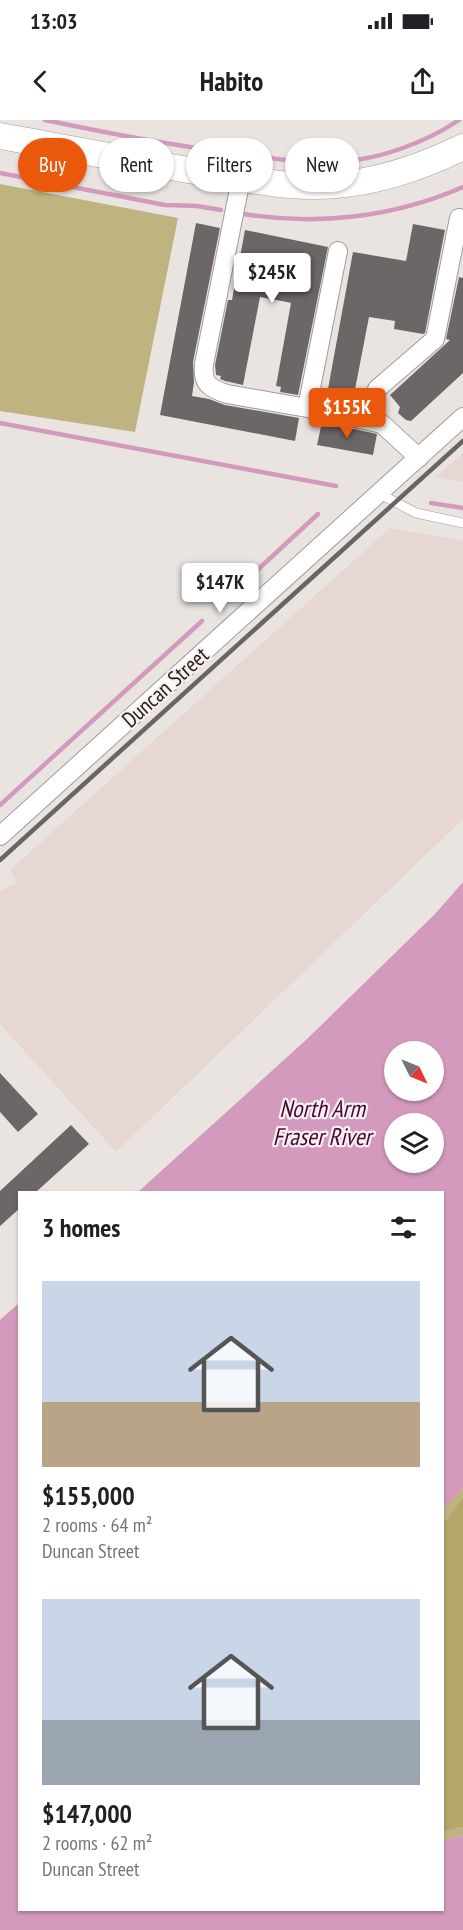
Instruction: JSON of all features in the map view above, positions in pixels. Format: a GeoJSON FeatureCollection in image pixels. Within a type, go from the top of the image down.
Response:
{"type":"FeatureCollection","features":[{"type":"Feature","properties":{"kind":"main road"},"geometry":{"type":"LineString","coordinates":[[0,136],[186,169]]}},
{"type":"Feature","properties":{"kind":"main road"},"geometry":{"type":"LineString","coordinates":[[273,184],[344,184],[406,171],[463,147]]}},
{"type":"Feature","properties":{"kind":"street"},"geometry":{"type":"LineString","coordinates":[[238,192],[203,376],[206,382],[214,390],[227,394],[382,424],[420,458]]}},
{"type":"Feature","properties":{"kind":"street"},"geometry":{"type":"LineString","coordinates":[[369,420],[377,389],[435,339],[459,219]]}},
{"type":"Feature","properties":{"kind":"street"},"geometry":{"type":"LineString","coordinates":[[307,408],[338,251]]}},
{"type":"Feature","properties":{"kind":"street","name":"Duncan Street"},"geometry":{"type":"LineString","coordinates":[[0,836],[463,417]]}},
{"type":"Feature","properties":{"kind":"lane"},"geometry":{"type":"LineString","coordinates":[[380,494],[416,513],[463,523]]}},
{"type":"Feature","properties":{"kind":"shaded area"},"geometry":{"type":"Polygon","coordinates":[[[0,184],[18,187],[18,192],[42,192],[178,218],[135,432],[0,411],[0,184]]]}},
{"type":"Feature","properties":{"kind":"shaded area"},"geometry":{"type":"Polygon","coordinates":[[[463,453],[463,482],[436,477],[463,453]]]}},
{"type":"Feature","properties":{"kind":"shaded area"},"geometry":{"type":"Polygon","coordinates":[[[390,528],[463,541],[463,819],[116,1152],[0,1024],[0,891],[17,883],[10,870],[390,528]]]}},
{"type":"Feature","properties":{"kind":"shaded area"},"geometry":{"type":"Polygon","coordinates":[[[463,1488],[463,1497],[444,1522],[444,1507],[463,1488]]]}},
{"type":"Feature","properties":{"kind":"shaded area"},"geometry":{"type":"Polygon","coordinates":[[[463,1497],[463,1827],[444,1832],[444,1522],[463,1497]]]}},
{"type":"Feature","properties":{"kind":"shaded area"},"geometry":{"type":"Polygon","coordinates":[[[463,1827],[463,1836],[444,1840],[444,1832],[463,1827]]]}},
{"type":"Feature","properties":{"kind":"water","name":"North Arm Fraser River"},"geometry":{"type":"Polygon","coordinates":[[[463,882],[463,1488],[444,1508],[444,1191],[139,1191],[307,1039],[435,914],[463,882]]]}},
{"type":"Feature","properties":{"kind":"water"},"geometry":{"type":"Polygon","coordinates":[[[18,1304],[18,1911],[444,1911],[444,1840],[463,1836],[463,1930],[0,1930],[0,1320],[18,1304]]]}},
{"type":"Feature","properties":{"kind":"building"},"geometry":{"type":"Polygon","coordinates":[[[196,223],[220,228],[193,362],[192,396],[225,405],[299,418],[295,441],[160,415],[196,223]]]}},
{"type":"Feature","properties":{"kind":"building"},"geometry":{"type":"Polygon","coordinates":[[[413,224],[445,230],[425,333],[394,329],[395,321],[369,317],[352,405],[326,400],[353,252],[406,261],[413,224]]]}},
{"type":"Feature","properties":{"kind":"building"},"geometry":{"type":"Polygon","coordinates":[[[245,230],[328,247],[298,395],[280,392],[281,387],[276,386],[291,303],[287,302],[260,297],[243,385],[225,381],[220,379],[221,376],[216,375],[215,365],[228,300],[232,300],[245,230]]]}},
{"type":"Feature","properties":{"kind":"building"},"geometry":{"type":"Polygon","coordinates":[[[459,277],[463,278],[463,373],[411,421],[406,420],[398,413],[400,407],[390,395],[450,340],[446,339],[459,277]]]}},
{"type":"Feature","properties":{"kind":"building"},"geometry":{"type":"Polygon","coordinates":[[[322,422],[377,434],[373,455],[317,445],[322,422]]]}},
{"type":"Feature","properties":{"kind":"building"},"geometry":{"type":"Polygon","coordinates":[[[0,1073],[38,1114],[18,1132],[0,1112],[0,1073]]]}},
{"type":"Feature","properties":{"kind":"building"},"geometry":{"type":"Polygon","coordinates":[[[71,1125],[89,1144],[37,1191],[18,1191],[18,1210],[0,1226],[0,1191],[71,1125]]]}},
{"type":"Feature","properties":{"kind":"waterway"},"geometry":{"type":"LineString","coordinates":[[45,120],[197,148],[293,161],[327,162],[355,160],[402,148],[432,136],[459,120]]}},
{"type":"Feature","properties":{"kind":"waterway"},"geometry":{"type":"LineString","coordinates":[[0,173],[165,205],[197,206],[221,210]]}},
{"type":"Feature","properties":{"kind":"waterway"},"geometry":{"type":"LineString","coordinates":[[244,214],[300,219],[355,216],[410,206],[463,187]]}},
{"type":"Feature","properties":{"kind":"waterway"},"geometry":{"type":"LineString","coordinates":[[0,423],[336,486]]}},
{"type":"Feature","properties":{"kind":"waterway"},"geometry":{"type":"LineString","coordinates":[[431,503],[463,508]]}},
{"type":"Feature","properties":{"kind":"waterway"},"geometry":{"type":"LineString","coordinates":[[225,600],[318,514]]}},
{"type":"Feature","properties":{"kind":"waterway"},"geometry":{"type":"LineString","coordinates":[[0,805],[202,621]]}},
{"type":"Feature","properties":{"kind":"railway"},"geometry":{"type":"LineString","coordinates":[[0,860],[463,441]]}}]}
